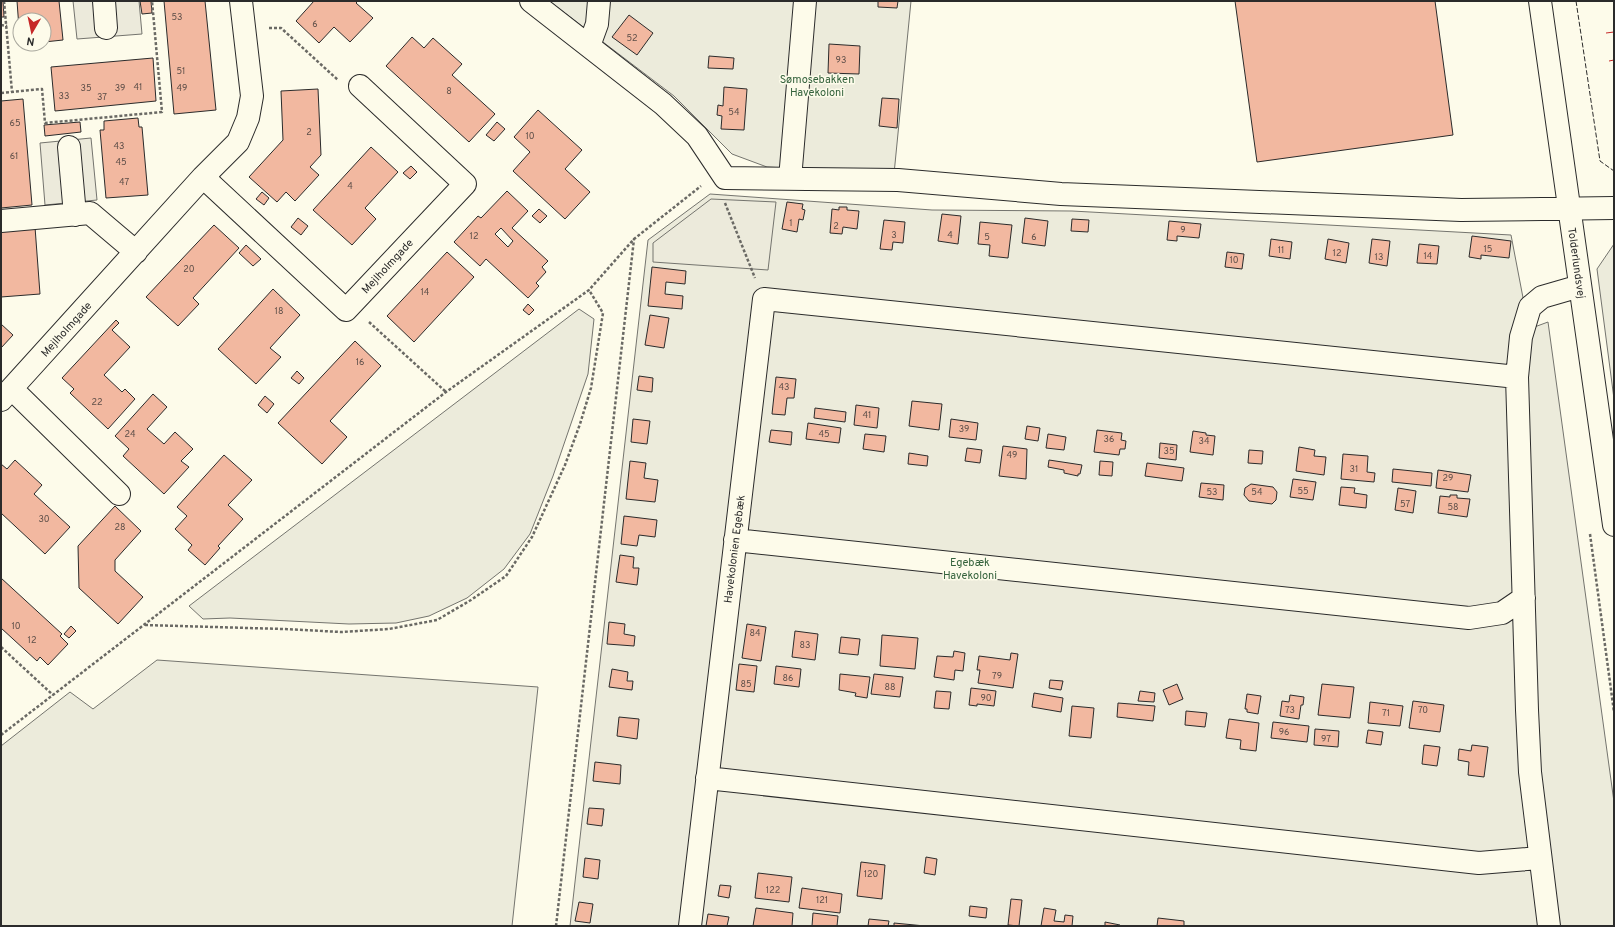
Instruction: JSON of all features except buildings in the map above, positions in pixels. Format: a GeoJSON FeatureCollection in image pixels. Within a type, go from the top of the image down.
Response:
{"type":"FeatureCollection","features":[{"type":"Feature","properties":{"kind":"street"},"geometry":{"type":"LineString","coordinates":[[104,1],[106,28]]}},
{"type":"Feature","properties":{"kind":"street","name":"Mejlholmgade"},"geometry":{"type":"LineString","coordinates":[[119,494],[6,394],[203,177],[238,142],[248,118],[252,96],[241,1]]}},
{"type":"Feature","properties":{"kind":"street"},"geometry":{"type":"LineString","coordinates":[[531,1],[669,109],[696,136],[725,178],[898,180],[1061,194],[1461,210],[1614,208]]}},
{"type":"Feature","properties":{"kind":"street"},"geometry":{"type":"LineString","coordinates":[[589,46],[597,24],[599,1]]}},
{"type":"Feature","properties":{"kind":"street"},"geometry":{"type":"LineString","coordinates":[[790,179],[805,1]]}},
{"type":"Feature","properties":{"kind":"street","name":"Tolderlundsvej"},"geometry":{"type":"LineString","coordinates":[[1540,1],[1614,525]]}},
{"type":"Feature","properties":{"kind":"street","name":"Mejlholmgade"},"geometry":{"type":"LineString","coordinates":[[351,305],[465,184],[360,86]]}},
{"type":"Feature","properties":{"kind":"street"},"geometry":{"type":"LineString","coordinates":[[69,147],[75,215]]}},
{"type":"Feature","properties":{"kind":"street"},"geometry":{"type":"LineString","coordinates":[[203,177],[346,310],[351,305]]}},
{"type":"Feature","properties":{"kind":"street"},"geometry":{"type":"LineString","coordinates":[[1,221],[90,214],[136,252]]}},
{"type":"Feature","properties":{"kind":"street"},"geometry":{"type":"LineString","coordinates":[[1549,926],[1530,772],[1516,377],[1521,337],[1530,307],[1542,298],[1580,286]]}},
{"type":"Feature","properties":{"kind":"street"},"geometry":{"type":"LineString","coordinates":[[764,299],[1516,377]]}},
{"type":"Feature","properties":{"kind":"street","name":"Havekolonien Egebæk"},"geometry":{"type":"LineString","coordinates":[[690,926],[764,299]]}},
{"type":"Feature","properties":{"kind":"street"},"geometry":{"type":"LineString","coordinates":[[735,540],[1469,618],[1502,613],[1524,598]]}},
{"type":"Feature","properties":{"kind":"street"},"geometry":{"type":"LineString","coordinates":[[707,778],[1479,863],[1540,858]]}},
{"type":"Feature","properties":{"kind":"path"},"geometry":{"type":"LineString","coordinates":[[4,1],[12,92]]}},
{"type":"Feature","properties":{"kind":"path"},"geometry":{"type":"LineString","coordinates":[[1,93],[42,89],[45,123],[162,112],[152,1]]}},
{"type":"Feature","properties":{"kind":"path"},"geometry":{"type":"LineString","coordinates":[[1,25],[7,26]]}},
{"type":"Feature","properties":{"kind":"path"},"geometry":{"type":"LineString","coordinates":[[244,29],[280,28],[350,91],[360,86]]}},
{"type":"Feature","properties":{"kind":"path"},"geometry":{"type":"LineString","coordinates":[[1,735],[446,392],[589,290],[634,239],[705,183],[725,178],[725,205],[764,299]]}},
{"type":"Feature","properties":{"kind":"path"},"geometry":{"type":"LineString","coordinates":[[556,926],[634,239]]}},
{"type":"Feature","properties":{"kind":"path"},"geometry":{"type":"LineString","coordinates":[[143,625],[342,632],[389,629],[437,620],[471,600],[506,576],[532,536],[565,465],[591,388],[603,313],[589,290]]}},
{"type":"Feature","properties":{"kind":"path"},"geometry":{"type":"LineString","coordinates":[[351,305],[446,392]]}},
{"type":"Feature","properties":{"kind":"path"},"geometry":{"type":"LineString","coordinates":[[1,647],[54,695]]}},
{"type":"Feature","properties":{"kind":"green space","name":"Sømosebakken Havekoloni"},"geometry":{"type":"Polygon","coordinates":[[[549,1],[911,1],[894,174],[767,167],[732,154],[674,96],[549,1]]]}},
{"type":"Feature","properties":{"kind":"green space","name":"Egebæk Havekoloni"},"geometry":{"type":"Polygon","coordinates":[[[710,194],[932,210],[1072,211],[1511,235],[1529,329],[1548,322],[1614,802],[1614,926],[570,926],[648,240],[710,194]]]}},
{"type":"Feature","properties":{"kind":"green space"},"geometry":{"type":"Polygon","coordinates":[[[1614,244],[1614,399],[1597,269],[1614,244]]]}},
{"type":"Feature","properties":{"kind":"green space"},"geometry":{"type":"Polygon","coordinates":[[[579,309],[594,319],[588,374],[553,476],[530,534],[504,569],[467,598],[429,616],[396,623],[349,624],[230,618],[203,619],[189,606],[579,309]]]}},
{"type":"Feature","properties":{"kind":"green space"},"geometry":{"type":"Polygon","coordinates":[[[157,660],[538,687],[512,926],[1,926],[1,746],[70,692],[93,709],[157,660]]]}},
{"type":"Feature","properties":{"kind":"shaded area"},"geometry":{"type":"Polygon","coordinates":[[[73,1],[139,1],[142,34],[77,39],[73,1]]]}},
{"type":"Feature","properties":{"kind":"shaded area"},"geometry":{"type":"Polygon","coordinates":[[[91,138],[97,200],[45,205],[40,143],[91,138]]]}},
{"type":"Feature","properties":{"kind":"shaded area"},"geometry":{"type":"Polygon","coordinates":[[[711,199],[776,202],[768,270],[653,262],[653,243],[711,199]]]}},
{"type":"Feature","properties":{"kind":"fence"},"geometry":{"type":"LineString","coordinates":[[1576,1],[1600,161],[1614,171]]}},
{"type":"Feature","properties":{"kind":"power"},"geometry":{"type":"LineString","coordinates":[[1606,33],[1614,32]]}},
{"type":"Feature","properties":{"kind":"power"},"geometry":{"type":"LineString","coordinates":[[1609,61],[1614,60]]}}]}
